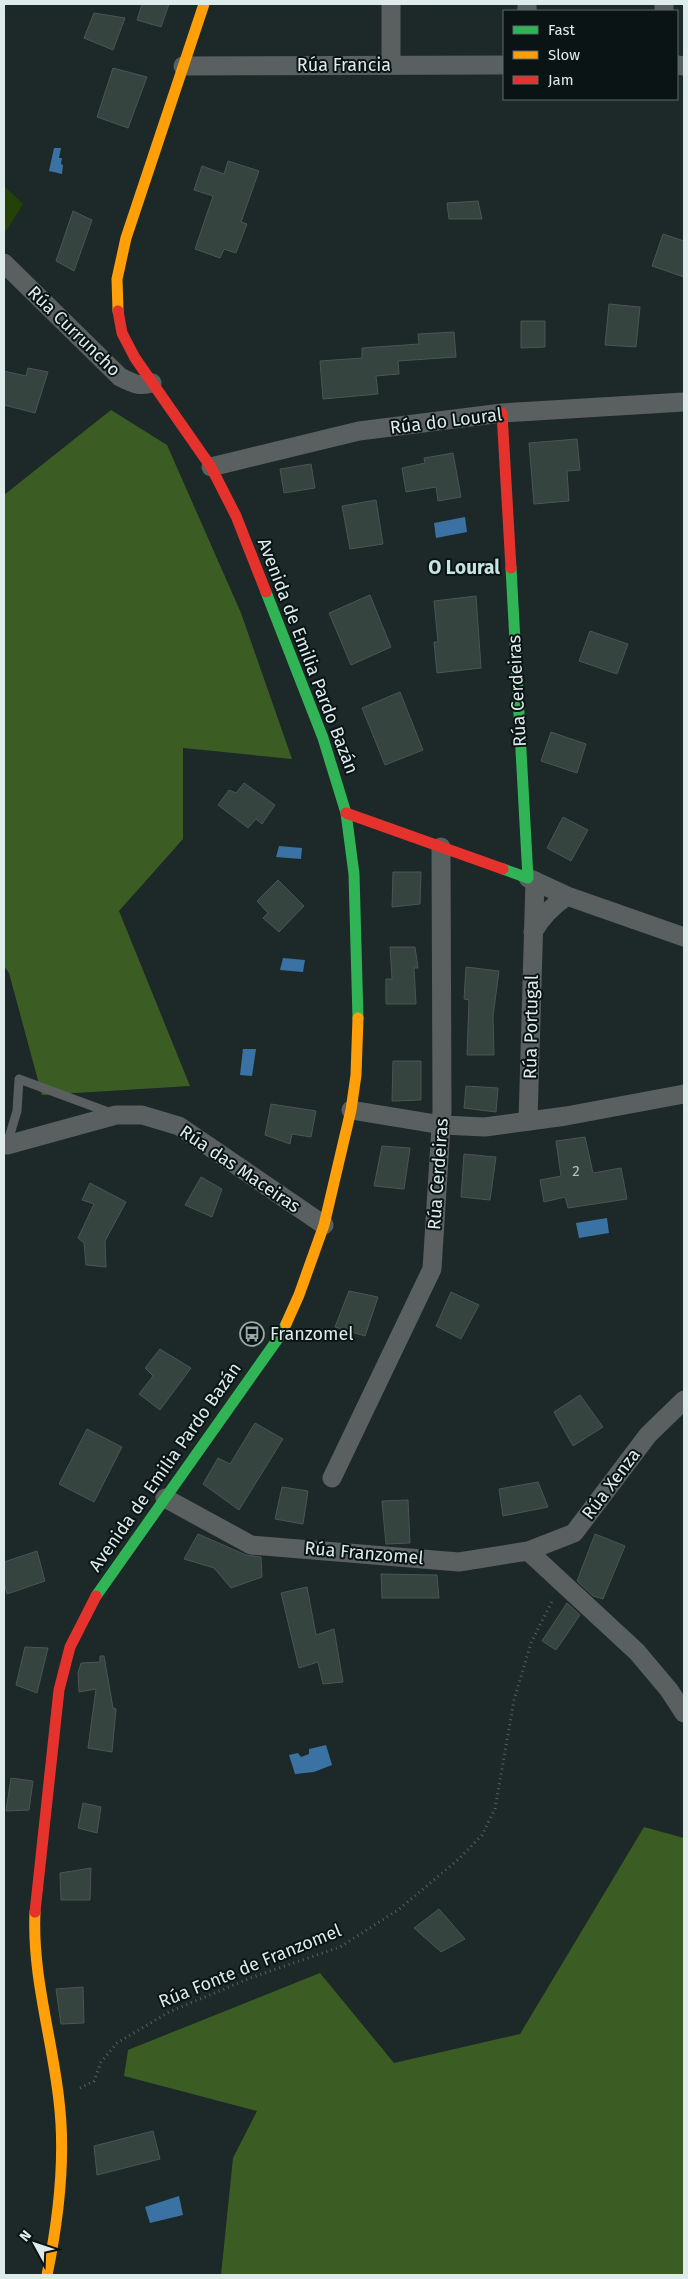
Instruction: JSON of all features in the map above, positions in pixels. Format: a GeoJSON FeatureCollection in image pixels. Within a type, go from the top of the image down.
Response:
{"type":"FeatureCollection","features":[{"type":"Feature","properties":{"kind":"street","name":"Avenida de Emilia Pardo Bazán"},"geometry":{"type":"LineString","coordinates":[[47,2275],[62,2182],[59,2100],[42,2010],[36,1959],[35,1904],[60,1690],[67,1656],[82,1619],[101,1588],[282,1333],[300,1295],[324,1225],[351,1110],[356,1074],[358,1009],[354,874],[346,813],[323,738],[236,516],[211,467],[135,358],[122,333],[116,306],[117,280],[126,238],[204,4]]}},
{"type":"Feature","properties":{"kind":"street"},"geometry":{"type":"LineString","coordinates":[[390,4],[391,65]]}},
{"type":"Feature","properties":{"kind":"street","name":"Rúa Francia"},"geometry":{"type":"LineString","coordinates":[[183,66],[503,65]]}},
{"type":"Feature","properties":{"kind":"street","name":"Rúa Curruncho"},"geometry":{"type":"LineString","coordinates":[[4,263],[120,377],[136,385],[144,386],[152,383]]}},
{"type":"Feature","properties":{"kind":"street","name":"Rúa do Loural"},"geometry":{"type":"LineString","coordinates":[[211,467],[359,431],[502,413],[684,402]]}},
{"type":"Feature","properties":{"kind":"street","name":"Rúa Cerdeiras"},"geometry":{"type":"LineString","coordinates":[[502,413],[531,879]]}},
{"type":"Feature","properties":{"kind":"street"},"geometry":{"type":"LineString","coordinates":[[346,813],[531,879],[567,896],[684,937]]}},
{"type":"Feature","properties":{"kind":"street","name":"Rúa Cerdeiras"},"geometry":{"type":"LineString","coordinates":[[332,1478],[432,1269],[442,1125],[442,847]]}},
{"type":"Feature","properties":{"kind":"street","name":"Rúa Portugal"},"geometry":{"type":"LineString","coordinates":[[528,1121],[533,934],[531,879]]}},
{"type":"Feature","properties":{"kind":"street"},"geometry":{"type":"LineString","coordinates":[[533,934],[540,920],[553,905],[567,896]]}},
{"type":"Feature","properties":{"kind":"street"},"geometry":{"type":"LineString","coordinates":[[351,1110],[442,1125],[485,1127],[684,1094]]}},
{"type":"Feature","properties":{"kind":"street","name":"Rúa das Maceiras"},"geometry":{"type":"LineString","coordinates":[[5,1148],[116,1115],[142,1115],[179,1126],[324,1225]]}},
{"type":"Feature","properties":{"kind":"street","name":"Rúa Xenza"},"geometry":{"type":"LineString","coordinates":[[528,1551],[574,1534],[648,1435],[684,1400]]}},
{"type":"Feature","properties":{"kind":"street","name":"Rúa Franzomel"},"geometry":{"type":"LineString","coordinates":[[165,1498],[251,1544],[459,1562],[528,1551]]}},
{"type":"Feature","properties":{"kind":"street"},"geometry":{"type":"LineString","coordinates":[[528,1551],[637,1652],[669,1690],[684,1713]]}},
{"type":"Feature","properties":{"kind":"lane"},"geometry":{"type":"LineString","coordinates":[[5,1148],[18,1111],[19,1079],[116,1115]]}},
{"type":"Feature","properties":{"kind":"path","name":"Rúa Fonte de Franzomel"},"geometry":{"type":"LineString","coordinates":[[59,2100],[94,2081],[101,2062],[117,2043],[169,2012],[252,1977],[340,1946],[398,1910],[460,1858],[482,1834],[495,1809],[514,1700],[531,1643],[561,1583]]}},
{"type":"Feature","properties":{"kind":"green space"},"geometry":{"type":"Polygon","coordinates":[[[4,186],[23,204],[4,234],[4,186]]]}},
{"type":"Feature","properties":{"kind":"green space"},"geometry":{"type":"Polygon","coordinates":[[[111,410],[167,445],[241,613],[292,759],[183,748],[183,839],[119,911],[190,1086],[42,1095],[9,973],[4,966],[4,495],[111,410]]]}},
{"type":"Feature","properties":{"kind":"green space"},"geometry":{"type":"Polygon","coordinates":[[[644,1827],[684,1838],[684,2275],[221,2275],[233,2158],[257,2111],[124,2076],[128,2050],[320,1973],[394,2063],[520,2034],[644,1827]]]}},
{"type":"Feature","properties":{"kind":"water"},"geometry":{"type":"Polygon","coordinates":[[[54,148],[61,148],[59,158],[62,158],[62,174],[49,171],[54,148]]]}},
{"type":"Feature","properties":{"kind":"water"},"geometry":{"type":"Polygon","coordinates":[[[465,517],[467,532],[436,538],[434,523],[465,517]]]}},
{"type":"Feature","properties":{"kind":"water"},"geometry":{"type":"Polygon","coordinates":[[[279,846],[302,848],[301,859],[276,857],[279,846]]]}},
{"type":"Feature","properties":{"kind":"water"},"geometry":{"type":"Polygon","coordinates":[[[283,958],[305,960],[303,972],[280,970],[283,958]]]}},
{"type":"Feature","properties":{"kind":"water"},"geometry":{"type":"Polygon","coordinates":[[[243,1049],[256,1049],[252,1076],[240,1075],[243,1049]]]}},
{"type":"Feature","properties":{"kind":"water"},"geometry":{"type":"Polygon","coordinates":[[[607,1218],[609,1233],[579,1238],[576,1223],[607,1218]]]}},
{"type":"Feature","properties":{"kind":"water"},"geometry":{"type":"Polygon","coordinates":[[[326,1745],[332,1765],[314,1772],[295,1774],[289,1755],[298,1753],[301,1757],[309,1754],[309,1749],[326,1745]]]}},
{"type":"Feature","properties":{"kind":"water"},"geometry":{"type":"Polygon","coordinates":[[[179,2196],[183,2215],[150,2223],[145,2207],[179,2196]]]}},
{"type":"Feature","properties":{"kind":"building"},"geometry":{"type":"Polygon","coordinates":[[[142,4],[169,4],[161,27],[137,20],[142,4]]]}},
{"type":"Feature","properties":{"kind":"building"},"geometry":{"type":"Polygon","coordinates":[[[94,13],[125,18],[113,50],[84,38],[94,13]]]}},
{"type":"Feature","properties":{"kind":"building"},"geometry":{"type":"Polygon","coordinates":[[[113,68],[147,77],[128,128],[97,117],[113,68]]]}},
{"type":"Feature","properties":{"kind":"building"},"geometry":{"type":"Polygon","coordinates":[[[228,161],[259,171],[241,222],[247,224],[236,253],[224,249],[220,258],[195,249],[213,196],[194,190],[202,166],[224,174],[228,161]]]}},
{"type":"Feature","properties":{"kind":"building"},"geometry":{"type":"Polygon","coordinates":[[[478,201],[482,219],[449,219],[447,203],[478,201]]]}},
{"type":"Feature","properties":{"kind":"building"},"geometry":{"type":"Polygon","coordinates":[[[73,211],[92,220],[74,271],[56,261],[73,211]]]}},
{"type":"Feature","properties":{"kind":"building"},"geometry":{"type":"Polygon","coordinates":[[[663,234],[684,241],[684,277],[652,266],[663,234]]]}},
{"type":"Feature","properties":{"kind":"building"},"geometry":{"type":"Polygon","coordinates":[[[609,304],[640,307],[636,347],[605,345],[609,304]]]}},
{"type":"Feature","properties":{"kind":"building"},"geometry":{"type":"Polygon","coordinates":[[[521,321],[545,321],[545,347],[521,348],[521,321]]]}},
{"type":"Feature","properties":{"kind":"building"},"geometry":{"type":"Polygon","coordinates":[[[454,332],[456,357],[398,361],[399,374],[376,376],[378,394],[323,399],[320,361],[362,358],[362,348],[419,344],[418,334],[454,332]]]}},
{"type":"Feature","properties":{"kind":"building"},"geometry":{"type":"Polygon","coordinates":[[[28,368],[48,372],[35,413],[4,405],[4,371],[26,376],[28,368]]]}},
{"type":"Feature","properties":{"kind":"building"},"geometry":{"type":"Polygon","coordinates":[[[577,439],[580,470],[567,471],[569,501],[534,504],[529,443],[577,439]]]}},
{"type":"Feature","properties":{"kind":"building"},"geometry":{"type":"Polygon","coordinates":[[[453,453],[461,497],[438,501],[436,487],[406,492],[402,468],[425,463],[424,458],[453,453]]]}},
{"type":"Feature","properties":{"kind":"building"},"geometry":{"type":"Polygon","coordinates":[[[311,464],[315,488],[284,493],[280,469],[311,464]]]}},
{"type":"Feature","properties":{"kind":"building"},"geometry":{"type":"Polygon","coordinates":[[[376,500],[383,544],[350,549],[342,506],[376,500]]]}},
{"type":"Feature","properties":{"kind":"building"},"geometry":{"type":"Polygon","coordinates":[[[370,595],[391,647],[351,665],[329,613],[370,595]]]}},
{"type":"Feature","properties":{"kind":"building"},"geometry":{"type":"Polygon","coordinates":[[[476,596],[481,668],[437,673],[434,642],[438,642],[434,601],[476,596]]]}},
{"type":"Feature","properties":{"kind":"building"},"geometry":{"type":"Polygon","coordinates":[[[590,631],[628,644],[617,674],[579,661],[590,631]]]}},
{"type":"Feature","properties":{"kind":"building"},"geometry":{"type":"Polygon","coordinates":[[[400,692],[423,750],[385,765],[362,708],[400,692]]]}},
{"type":"Feature","properties":{"kind":"building"},"geometry":{"type":"Polygon","coordinates":[[[551,732],[586,744],[577,773],[541,761],[551,732]]]}},
{"type":"Feature","properties":{"kind":"building"},"geometry":{"type":"Polygon","coordinates":[[[244,783],[275,805],[262,824],[256,819],[248,828],[218,805],[229,790],[236,793],[244,783]]]}},
{"type":"Feature","properties":{"kind":"building"},"geometry":{"type":"Polygon","coordinates":[[[563,817],[588,830],[571,861],[547,848],[563,817]]]}},
{"type":"Feature","properties":{"kind":"building"},"geometry":{"type":"Polygon","coordinates":[[[393,872],[421,872],[420,904],[392,907],[393,872]]]}},
{"type":"Feature","properties":{"kind":"building"},"geometry":{"type":"Polygon","coordinates":[[[278,880],[304,906],[279,932],[263,918],[268,913],[257,901],[278,880]]]}},
{"type":"Feature","properties":{"kind":"building"},"geometry":{"type":"Polygon","coordinates":[[[390,947],[415,947],[418,968],[414,968],[416,1004],[386,1004],[386,979],[392,979],[390,947]]]}},
{"type":"Feature","properties":{"kind":"building"},"geometry":{"type":"Polygon","coordinates":[[[466,967],[499,971],[493,1016],[494,1055],[467,1055],[469,1000],[464,999],[466,967]]]}},
{"type":"Feature","properties":{"kind":"building"},"geometry":{"type":"Polygon","coordinates":[[[393,1061],[421,1061],[421,1100],[392,1101],[393,1061]]]}},
{"type":"Feature","properties":{"kind":"building"},"geometry":{"type":"Polygon","coordinates":[[[466,1086],[498,1088],[496,1112],[464,1108],[466,1086]]]}},
{"type":"Feature","properties":{"kind":"building"},"geometry":{"type":"Polygon","coordinates":[[[271,1104],[316,1111],[311,1137],[292,1134],[290,1144],[265,1135],[271,1104]]]}},
{"type":"Feature","properties":{"kind":"building"},"geometry":{"type":"Polygon","coordinates":[[[585,1137],[593,1173],[621,1168],[627,1199],[568,1208],[565,1197],[544,1202],[540,1180],[561,1176],[556,1141],[585,1137]]]}},
{"type":"Feature","properties":{"kind":"building"},"geometry":{"type":"Polygon","coordinates":[[[382,1146],[410,1148],[404,1189],[374,1186],[382,1146]]]}},
{"type":"Feature","properties":{"kind":"building"},"geometry":{"type":"Polygon","coordinates":[[[464,1154],[496,1157],[490,1200],[461,1197],[464,1154]]]}},
{"type":"Feature","properties":{"kind":"building"},"geometry":{"type":"Polygon","coordinates":[[[201,1177],[222,1189],[212,1217],[185,1205],[201,1177]]]}},
{"type":"Feature","properties":{"kind":"building"},"geometry":{"type":"Polygon","coordinates":[[[90,1183],[126,1202],[105,1241],[106,1267],[86,1265],[84,1243],[78,1238],[94,1204],[82,1200],[90,1183]]]}},
{"type":"Feature","properties":{"kind":"building"},"geometry":{"type":"Polygon","coordinates":[[[349,1291],[378,1297],[365,1336],[335,1327],[349,1291]]]}},
{"type":"Feature","properties":{"kind":"building"},"geometry":{"type":"Polygon","coordinates":[[[451,1292],[479,1305],[461,1339],[436,1326],[451,1292]]]}},
{"type":"Feature","properties":{"kind":"building"},"geometry":{"type":"Polygon","coordinates":[[[160,1349],[191,1368],[160,1410],[139,1394],[153,1376],[145,1368],[160,1349]]]}},
{"type":"Feature","properties":{"kind":"building"},"geometry":{"type":"Polygon","coordinates":[[[580,1395],[603,1427],[573,1446],[554,1412],[580,1395]]]}},
{"type":"Feature","properties":{"kind":"building"},"geometry":{"type":"Polygon","coordinates":[[[255,1423],[283,1439],[239,1510],[203,1484],[218,1458],[230,1464],[255,1423]]]}},
{"type":"Feature","properties":{"kind":"building"},"geometry":{"type":"Polygon","coordinates":[[[87,1429],[122,1447],[94,1502],[59,1484],[87,1429]]]}},
{"type":"Feature","properties":{"kind":"building"},"geometry":{"type":"Polygon","coordinates":[[[538,1482],[548,1507],[503,1516],[499,1489],[538,1482]]]}},
{"type":"Feature","properties":{"kind":"building"},"geometry":{"type":"Polygon","coordinates":[[[282,1487],[308,1491],[303,1524],[275,1519],[282,1487]]]}},
{"type":"Feature","properties":{"kind":"building"},"geometry":{"type":"Polygon","coordinates":[[[408,1500],[410,1543],[386,1544],[382,1501],[408,1500]]]}},
{"type":"Feature","properties":{"kind":"building"},"geometry":{"type":"Polygon","coordinates":[[[198,1534],[246,1555],[261,1557],[262,1577],[231,1588],[214,1568],[184,1559],[198,1534]]]}},
{"type":"Feature","properties":{"kind":"building"},"geometry":{"type":"Polygon","coordinates":[[[595,1534],[625,1546],[603,1599],[593,1596],[577,1581],[595,1534]]]}},
{"type":"Feature","properties":{"kind":"building"},"geometry":{"type":"Polygon","coordinates":[[[37,1551],[45,1581],[7,1594],[4,1582],[4,1562],[37,1551]]]}},
{"type":"Feature","properties":{"kind":"building"},"geometry":{"type":"Polygon","coordinates":[[[381,1574],[437,1575],[439,1598],[382,1598],[381,1574]]]}},
{"type":"Feature","properties":{"kind":"building"},"geometry":{"type":"Polygon","coordinates":[[[307,1587],[316,1635],[334,1629],[343,1682],[323,1684],[318,1662],[299,1668],[281,1593],[307,1587]]]}},
{"type":"Feature","properties":{"kind":"building"},"geometry":{"type":"Polygon","coordinates":[[[567,1603],[580,1615],[556,1650],[542,1641],[567,1603]]]}},
{"type":"Feature","properties":{"kind":"building"},"geometry":{"type":"Polygon","coordinates":[[[25,1647],[48,1648],[37,1693],[16,1685],[25,1647]]]}},
{"type":"Feature","properties":{"kind":"building"},"geometry":{"type":"Polygon","coordinates":[[[100,1656],[104,1656],[113,1708],[116,1709],[112,1752],[88,1748],[96,1689],[79,1692],[78,1673],[81,1663],[100,1662],[100,1656]]]}},
{"type":"Feature","properties":{"kind":"building"},"geometry":{"type":"Polygon","coordinates":[[[11,1778],[33,1781],[29,1810],[6,1811],[11,1778]]]}},
{"type":"Feature","properties":{"kind":"building"},"geometry":{"type":"Polygon","coordinates":[[[83,1803],[101,1807],[97,1833],[78,1828],[83,1803]]]}},
{"type":"Feature","properties":{"kind":"building"},"geometry":{"type":"Polygon","coordinates":[[[91,1868],[90,1900],[61,1900],[60,1873],[91,1868]]]}},
{"type":"Feature","properties":{"kind":"building"},"geometry":{"type":"Polygon","coordinates":[[[439,1909],[465,1939],[441,1952],[414,1928],[439,1909]]]}},
{"type":"Feature","properties":{"kind":"building"},"geometry":{"type":"Polygon","coordinates":[[[83,1987],[84,2023],[61,2024],[56,1989],[83,1987]]]}},
{"type":"Feature","properties":{"kind":"building"},"geometry":{"type":"Polygon","coordinates":[[[153,2131],[160,2159],[97,2175],[94,2146],[153,2131]]]}},
{"type":"Feature","properties":{"kind":"traffic: fast"},"geometry":{"type":"LineString","coordinates":[[503,869],[528,878],[511,568]]}},
{"type":"Feature","properties":{"kind":"traffic: fast"},"geometry":{"type":"LineString","coordinates":[[266,592],[323,738],[346,813],[354,874],[358,1018]]}},
{"type":"Feature","properties":{"kind":"traffic: fast"},"geometry":{"type":"LineString","coordinates":[[96,1596],[282,1333],[286,1324]]}},
{"type":"Feature","properties":{"kind":"traffic: slow"},"geometry":{"type":"LineString","coordinates":[[118,311],[117,279],[126,238],[204,4]]}},
{"type":"Feature","properties":{"kind":"traffic: slow"},"geometry":{"type":"LineString","coordinates":[[286,1324],[299,1295],[324,1225],[351,1110],[356,1075],[358,1018]]}},
{"type":"Feature","properties":{"kind":"traffic: slow"},"geometry":{"type":"LineString","coordinates":[[35,1912],[36,1960],[56,2077],[62,2144],[58,2210],[47,2275]]}},
{"type":"Feature","properties":{"kind":"traffic: jam"},"geometry":{"type":"LineString","coordinates":[[118,311],[122,333],[135,358],[211,467],[236,516],[266,592]]}},
{"type":"Feature","properties":{"kind":"traffic: jam"},"geometry":{"type":"LineString","coordinates":[[502,413],[511,568]]}},
{"type":"Feature","properties":{"kind":"traffic: jam"},"geometry":{"type":"LineString","coordinates":[[346,813],[503,869]]}},
{"type":"Feature","properties":{"kind":"traffic: jam"},"geometry":{"type":"LineString","coordinates":[[35,1912],[59,1690],[70,1647],[96,1596]]}},
{"type":"Feature","properties":{"kind":"place","name":"Franzomel"},"geometry":{"type":"Point","coordinates":[252,1334]}},
{"type":"Feature","properties":{"kind":"district","name":"O Loural"},"geometry":{"type":"Point","coordinates":[464,567]}}]}
